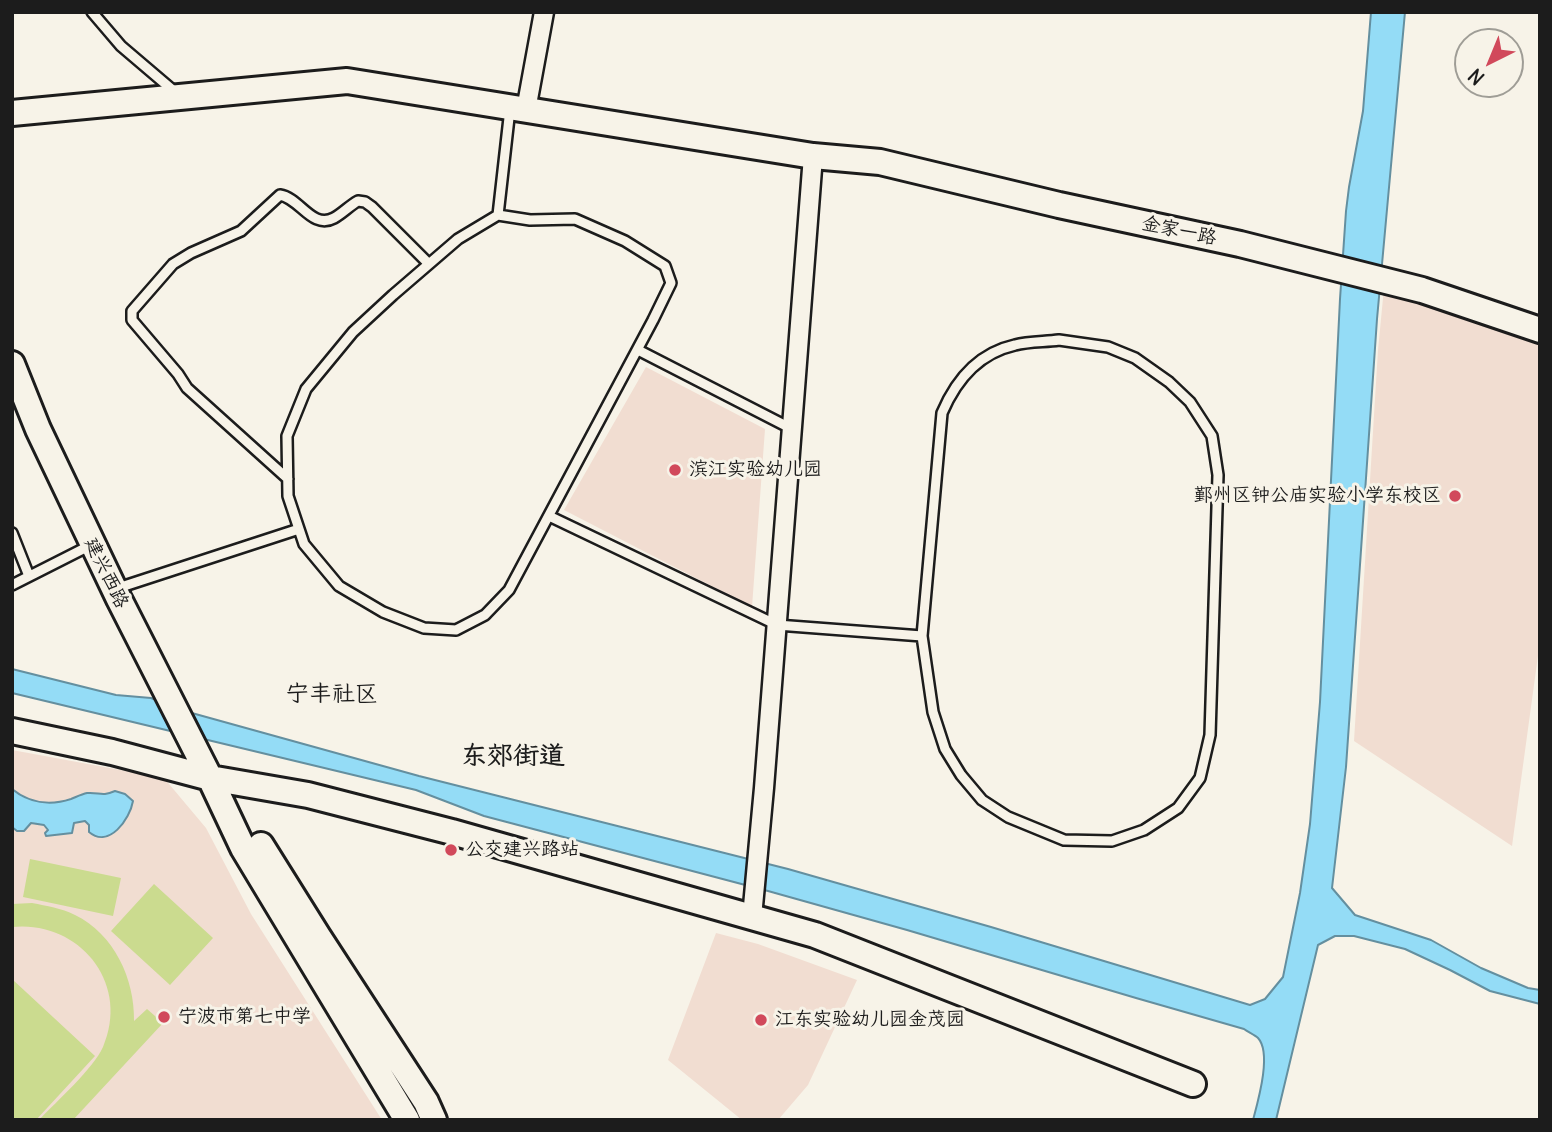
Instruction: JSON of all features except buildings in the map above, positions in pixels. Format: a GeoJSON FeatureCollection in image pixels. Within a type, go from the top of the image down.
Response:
{"type":"FeatureCollection","features":[{"type":"Feature","properties":{"kind":"street"},"geometry":{"type":"LineString","coordinates":[[518,108],[544,12]]}},
{"type":"Feature","properties":{"kind":"street","name":"金家一路"},"geometry":{"type":"LineString","coordinates":[[12,113],[347,82],[813,156],[880,162],[1059,205],[1240,244],[1422,290],[1540,330]]}},
{"type":"Feature","properties":{"kind":"street"},"geometry":{"type":"LineString","coordinates":[[752,913],[760,843],[813,156]]}},
{"type":"Feature","properties":{"kind":"street","name":"建兴西路"},"geometry":{"type":"LineString","coordinates":[[12,364],[38,429],[92,544],[243,848],[407,1120]]}},
{"type":"Feature","properties":{"kind":"street"},"geometry":{"type":"LineString","coordinates":[[12,731],[206,770],[308,795],[752,913],[815,935],[1194,1084]]}},
{"type":"Feature","properties":{"kind":"street","name":"建兴西路"},"geometry":{"type":"LineString","coordinates":[[206,770],[255,834],[435,1120]]}},
{"type":"Feature","properties":{"kind":"lane"},"geometry":{"type":"LineString","coordinates":[[92,12],[121,46],[181,97]]}},
{"type":"Feature","properties":{"kind":"lane"},"geometry":{"type":"LineString","coordinates":[[498,215],[518,108]]}},
{"type":"Feature","properties":{"kind":"lane"},"geometry":{"type":"LineString","coordinates":[[288,478],[187,388],[132,320],[132,311],[173,264],[191,253],[242,231],[280,195],[287,196],[316,219],[327,220],[358,201],[365,202],[429,264]]}},
{"type":"Feature","properties":{"kind":"lane"},"geometry":{"type":"LineString","coordinates":[[498,215],[530,220],[575,219],[625,241],[665,266],[671,283],[509,590],[485,615],[456,630],[424,628],[383,612],[339,586],[304,544],[288,496],[287,436],[306,389],[353,332],[458,239],[498,215]]}},
{"type":"Feature","properties":{"kind":"lane"},"geometry":{"type":"LineString","coordinates":[[1059,340],[1108,347],[1135,358],[1169,382],[1190,402],[1212,436],[1218,475],[1210,735],[1200,778],[1178,808],[1144,830],[1112,841],[1065,840],[1008,817],[982,800],[961,775],[945,749],[933,712],[922,636],[942,412],[951,393],[965,374],[986,356],[1015,345],[1059,340]]}},
{"type":"Feature","properties":{"kind":"lane"},"geometry":{"type":"LineString","coordinates":[[638,349],[792,429]]}},
{"type":"Feature","properties":{"kind":"lane"},"geometry":{"type":"LineString","coordinates":[[549,516],[777,625],[922,636]]}},
{"type":"Feature","properties":{"kind":"lane"},"geometry":{"type":"LineString","coordinates":[[114,590],[299,529]]}},
{"type":"Feature","properties":{"kind":"lane"},"geometry":{"type":"LineString","coordinates":[[12,533],[29,576]]}},
{"type":"Feature","properties":{"kind":"lane"},"geometry":{"type":"LineString","coordinates":[[12,585],[92,544]]}},
{"type":"Feature","properties":{"kind":"shaded area","name":"鄞州区钟公庙实验小学东校区"},"geometry":{"type":"Polygon","coordinates":[[[1384,288],[1540,341],[1540,641],[1512,846],[1354,741],[1384,288]]]}},
{"type":"Feature","properties":{"kind":"shaded area","name":"滨江实验幼儿园"},"geometry":{"type":"Polygon","coordinates":[[[646,367],[765,429],[752,607],[564,510],[646,367]]]}},
{"type":"Feature","properties":{"kind":"shaded area","name":"宁波市第七中学"},"geometry":{"type":"Polygon","coordinates":[[[12,750],[164,778],[206,828],[251,914],[382,1120],[12,1120],[12,750]]]}},
{"type":"Feature","properties":{"kind":"shaded area","name":"江东实验幼儿园金茂园"},"geometry":{"type":"Polygon","coordinates":[[[716,933],[758,944],[857,980],[808,1085],[778,1120],[742,1120],[668,1060],[716,933]]]}},
{"type":"Feature","properties":{"kind":"green space"},"geometry":{"type":"Polygon","coordinates":[[[30,859],[121,878],[113,916],[23,897],[30,859]]]}},
{"type":"Feature","properties":{"kind":"green space"},"geometry":{"type":"Polygon","coordinates":[[[154,884],[213,938],[170,985],[111,931],[154,884]]]}},
{"type":"Feature","properties":{"kind":"green space"},"geometry":{"type":"Polygon","coordinates":[[[32,903],[70,913],[89,923],[111,946],[126,974],[131,989],[134,1021],[147,1009],[163,1023],[73,1120],[39,1120],[98,1056],[110,1023],[110,1000],[104,979],[93,960],[78,945],[58,934],[36,928],[12,927],[12,904],[32,903]]]}},
{"type":"Feature","properties":{"kind":"green space"},"geometry":{"type":"Polygon","coordinates":[[[12,979],[95,1056],[36,1120],[12,1120],[12,979]]]}},
{"type":"Feature","properties":{"kind":"water"},"geometry":{"type":"Polygon","coordinates":[[[1371,12],[1405,12],[1377,319],[1346,767],[1332,888],[1355,915],[1431,940],[1481,968],[1528,988],[1540,990],[1540,1004],[1490,991],[1405,949],[1354,936],[1335,936],[1318,945],[1276,1120],[1253,1120],[1263,1078],[1264,1054],[1258,1038],[1244,1029],[768,891],[484,816],[416,790],[12,693],[12,669],[116,695],[151,698],[181,710],[419,776],[788,869],[1250,1005],[1265,999],[1283,977],[1300,893],[1310,824],[1320,702],[1346,211],[1363,111],[1371,12]]]}},
{"type":"Feature","properties":{"kind":"water"},"geometry":{"type":"Polygon","coordinates":[[[12,789],[40,802],[55,802],[87,793],[103,794],[115,791],[125,794],[133,801],[123,823],[104,837],[89,832],[89,825],[85,821],[74,823],[72,833],[46,836],[48,830],[44,825],[31,823],[24,831],[17,831],[12,827],[12,789]]]}},
{"type":"Feature","properties":{"kind":"place","name":"滨江实验幼儿园"},"geometry":{"type":"Point","coordinates":[675,470]}},
{"type":"Feature","properties":{"kind":"place","name":"鄞州区钟公庙实验小学东校区"},"geometry":{"type":"Point","coordinates":[1455,496]}},
{"type":"Feature","properties":{"kind":"place","name":"公交建兴路站"},"geometry":{"type":"Point","coordinates":[451,850]}},
{"type":"Feature","properties":{"kind":"place","name":"宁波市第七中学"},"geometry":{"type":"Point","coordinates":[164,1017]}},
{"type":"Feature","properties":{"kind":"place","name":"江东实验幼儿园金茂园"},"geometry":{"type":"Point","coordinates":[761,1020]}},
{"type":"Feature","properties":{"kind":"district","name":"宁丰社区"},"geometry":{"type":"Point","coordinates":[332,694]}},
{"type":"Feature","properties":{"kind":"district","name":"东郊街道"},"geometry":{"type":"Point","coordinates":[513,757]}}]}
